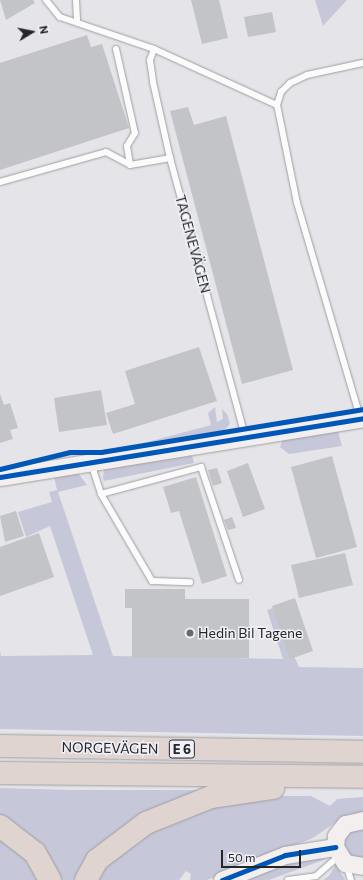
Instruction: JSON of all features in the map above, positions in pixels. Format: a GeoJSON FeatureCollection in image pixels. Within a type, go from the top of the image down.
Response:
{"type":"FeatureCollection","features":[{"type":"Feature","properties":{"kind":"highway","name":"NORGEVÄGEN"},"geometry":{"type":"LineString","coordinates":[[0,746],[363,752]]}},
{"type":"Feature","properties":{"kind":"highway","name":"NORGEVÄGEN"},"geometry":{"type":"LineString","coordinates":[[0,773],[363,777]]}},
{"type":"Feature","properties":{"kind":"highway"},"geometry":{"type":"LineString","coordinates":[[86,880],[98,860],[129,833],[186,805],[239,792],[363,781]]}},
{"type":"Feature","properties":{"kind":"highway"},"geometry":{"type":"LineString","coordinates":[[0,826],[35,853],[50,880]]}},
{"type":"Feature","properties":{"kind":"street"},"geometry":{"type":"LineString","coordinates":[[0,477],[361,418]]}},
{"type":"Feature","properties":{"kind":"street"},"geometry":{"type":"LineString","coordinates":[[340,855],[336,836],[345,824],[363,820]]}},
{"type":"Feature","properties":{"kind":"street"},"geometry":{"type":"LineString","coordinates":[[222,880],[285,855],[340,855],[363,866]]}},
{"type":"Feature","properties":{"kind":"lane"},"geometry":{"type":"LineString","coordinates":[[46,0],[60,17],[77,21],[154,49],[277,105]]}},
{"type":"Feature","properties":{"kind":"lane"},"geometry":{"type":"LineString","coordinates":[[76,0],[77,21]]}},
{"type":"Feature","properties":{"kind":"lane"},"geometry":{"type":"LineString","coordinates":[[116,49],[135,133],[127,146],[130,165]]}},
{"type":"Feature","properties":{"kind":"lane","name":"TAGENEVÄGEN"},"geometry":{"type":"LineString","coordinates":[[154,49],[150,60],[153,82],[170,158],[246,437]]}},
{"type":"Feature","properties":{"kind":"lane"},"geometry":{"type":"LineString","coordinates":[[361,418],[297,203],[277,105],[281,92],[296,80],[339,66],[363,63]]}},
{"type":"Feature","properties":{"kind":"lane"},"geometry":{"type":"LineString","coordinates":[[0,182],[106,152],[130,165],[170,158]]}},
{"type":"Feature","properties":{"kind":"lane"},"geometry":{"type":"LineString","coordinates":[[91,462],[101,494],[152,581],[190,582]]}},
{"type":"Feature","properties":{"kind":"lane"},"geometry":{"type":"LineString","coordinates":[[101,494],[201,467],[240,580]]}},
{"type":"Feature","properties":{"kind":"lane"},"geometry":{"type":"LineString","coordinates":[[288,880],[316,876],[340,855],[351,880]]}},
{"type":"Feature","properties":{"kind":"shaded area"},"geometry":{"type":"Polygon","coordinates":[[[315,0],[347,0],[323,26],[315,0]]]}},
{"type":"Feature","properties":{"kind":"shaded area"},"geometry":{"type":"Polygon","coordinates":[[[215,407],[217,422],[223,419],[222,409],[227,414],[230,424],[224,430],[144,443],[211,425],[208,413],[215,407]]]}},
{"type":"Feature","properties":{"kind":"shaded area"},"geometry":{"type":"Polygon","coordinates":[[[338,431],[342,446],[289,454],[280,447],[283,439],[338,431]]]}},
{"type":"Feature","properties":{"kind":"shaded area"},"geometry":{"type":"Polygon","coordinates":[[[192,454],[194,463],[104,481],[103,478],[104,469],[192,454]]]}},
{"type":"Feature","properties":{"kind":"shaded area"},"geometry":{"type":"Polygon","coordinates":[[[78,473],[87,485],[58,492],[113,656],[283,659],[267,610],[273,608],[299,667],[363,668],[363,736],[0,729],[0,651],[1,656],[93,655],[50,526],[26,537],[18,512],[52,502],[49,492],[57,490],[54,477],[78,473]]]}},
{"type":"Feature","properties":{"kind":"shaded area"},"geometry":{"type":"Polygon","coordinates":[[[0,788],[72,790],[199,790],[78,880],[57,880],[53,863],[45,853],[0,818],[0,788]]]}},
{"type":"Feature","properties":{"kind":"shaded area"},"geometry":{"type":"Polygon","coordinates":[[[265,796],[311,796],[330,806],[337,799],[363,797],[363,813],[339,820],[313,838],[207,880],[190,880],[191,874],[186,871],[179,880],[94,880],[98,870],[172,816],[265,796]]]}},
{"type":"Feature","properties":{"kind":"shaded area"},"geometry":{"type":"Polygon","coordinates":[[[363,829],[363,859],[350,857],[344,848],[346,836],[349,831],[363,829]]]}},
{"type":"Feature","properties":{"kind":"shaded area"},"geometry":{"type":"Polygon","coordinates":[[[0,839],[25,859],[41,880],[0,880],[0,839]]]}},
{"type":"Feature","properties":{"kind":"shaded area"},"geometry":{"type":"Polygon","coordinates":[[[318,857],[326,859],[269,880],[246,880],[283,864],[318,857]]]}},
{"type":"Feature","properties":{"kind":"shaded area"},"geometry":{"type":"Polygon","coordinates":[[[336,864],[345,880],[323,880],[329,876],[336,864]]]}},
{"type":"Feature","properties":{"kind":"building"},"geometry":{"type":"Polygon","coordinates":[[[0,0],[33,0],[35,3],[6,20],[0,0]]]}},
{"type":"Feature","properties":{"kind":"building"},"geometry":{"type":"Polygon","coordinates":[[[191,0],[219,0],[228,38],[202,44],[191,0]]]}},
{"type":"Feature","properties":{"kind":"building"},"geometry":{"type":"Polygon","coordinates":[[[272,12],[276,32],[248,37],[244,17],[272,12]]]}},
{"type":"Feature","properties":{"kind":"building"},"geometry":{"type":"Polygon","coordinates":[[[87,35],[91,47],[102,44],[129,128],[0,170],[0,63],[87,35]]]}},
{"type":"Feature","properties":{"kind":"building"},"geometry":{"type":"Polygon","coordinates":[[[188,107],[194,125],[226,116],[293,370],[242,384],[170,111],[188,107]]]}},
{"type":"Feature","properties":{"kind":"building"},"geometry":{"type":"Polygon","coordinates":[[[199,347],[217,401],[113,434],[106,413],[135,404],[125,371],[199,347]]]}},
{"type":"Feature","properties":{"kind":"building"},"geometry":{"type":"Polygon","coordinates":[[[101,390],[107,425],[59,432],[54,398],[101,390]]]}},
{"type":"Feature","properties":{"kind":"building"},"geometry":{"type":"Polygon","coordinates":[[[0,394],[4,405],[10,403],[18,428],[10,430],[13,439],[0,443],[0,394]]]}},
{"type":"Feature","properties":{"kind":"building"},"geometry":{"type":"Polygon","coordinates":[[[332,456],[357,547],[316,558],[291,467],[332,456]]]}},
{"type":"Feature","properties":{"kind":"building"},"geometry":{"type":"Polygon","coordinates":[[[248,463],[265,509],[243,517],[227,471],[248,463]]]}},
{"type":"Feature","properties":{"kind":"building"},"geometry":{"type":"Polygon","coordinates":[[[217,468],[222,483],[213,486],[208,470],[217,468]]]}},
{"type":"Feature","properties":{"kind":"building"},"geometry":{"type":"Polygon","coordinates":[[[196,477],[227,576],[202,584],[179,511],[171,513],[163,487],[196,477]]]}},
{"type":"Feature","properties":{"kind":"building"},"geometry":{"type":"Polygon","coordinates":[[[16,511],[24,536],[5,542],[0,516],[16,511]]]}},
{"type":"Feature","properties":{"kind":"building"},"geometry":{"type":"Polygon","coordinates":[[[232,517],[236,528],[228,530],[224,520],[232,517]]]}},
{"type":"Feature","properties":{"kind":"building"},"geometry":{"type":"Polygon","coordinates":[[[39,533],[54,577],[0,596],[0,547],[39,533]]]}},
{"type":"Feature","properties":{"kind":"building"},"geometry":{"type":"Polygon","coordinates":[[[345,553],[353,585],[299,598],[291,565],[345,553]]]}},
{"type":"Feature","properties":{"kind":"building","name":"Hedin Bil Tagene"},"geometry":{"type":"Polygon","coordinates":[[[125,589],[185,589],[185,599],[249,599],[249,658],[132,658],[132,608],[125,608],[125,589]]]}},
{"type":"Feature","properties":{"kind":"building"},"geometry":{"type":"Polygon","coordinates":[[[295,598],[313,651],[290,659],[272,606],[295,598]]]}},
{"type":"Feature","properties":{"kind":"cycle path"},"geometry":{"type":"LineString","coordinates":[[0,469],[70,452],[101,452],[363,409]]}},
{"type":"Feature","properties":{"kind":"cycle path"},"geometry":{"type":"LineString","coordinates":[[0,477],[363,418]]}},
{"type":"Feature","properties":{"kind":"cycle path"},"geometry":{"type":"LineString","coordinates":[[222,880],[285,855],[335,847]]}},
{"type":"Feature","properties":{"kind":"place","name":"Hedin Bil Tagene"},"geometry":{"type":"Point","coordinates":[190,633]}}]}
